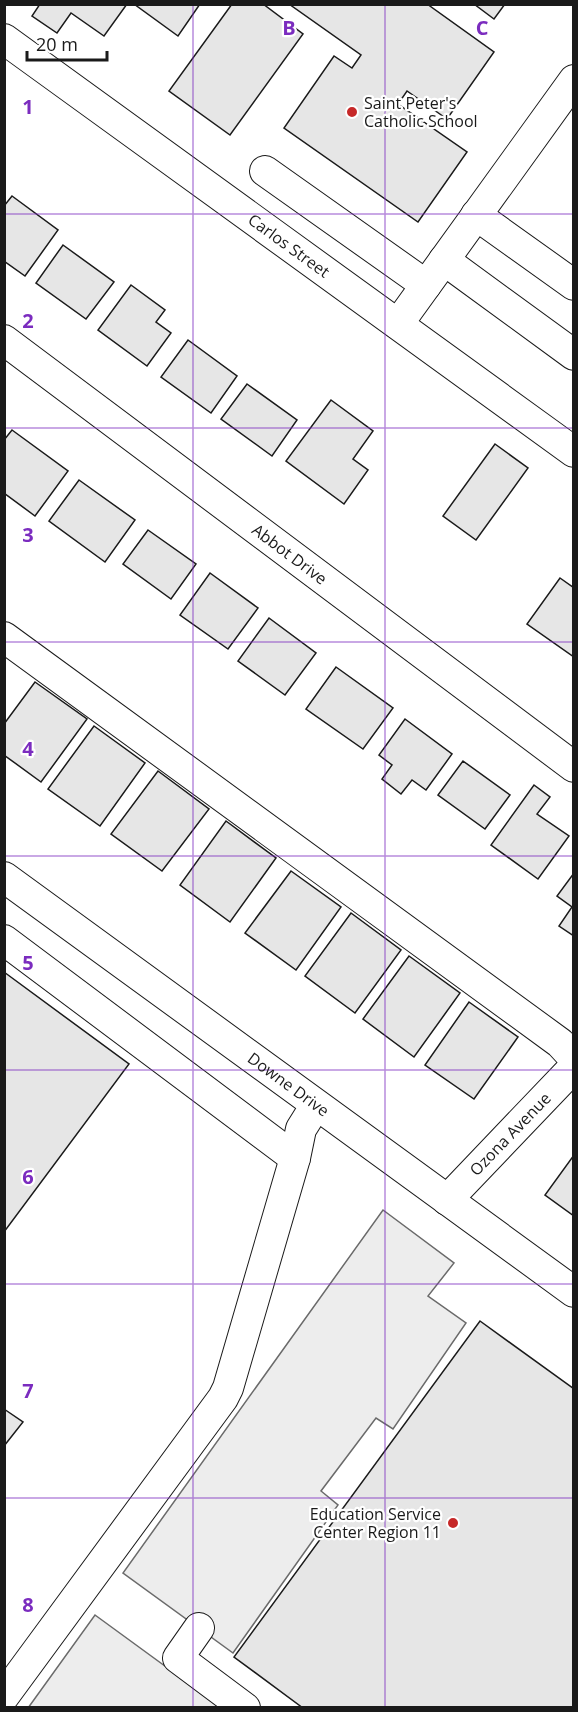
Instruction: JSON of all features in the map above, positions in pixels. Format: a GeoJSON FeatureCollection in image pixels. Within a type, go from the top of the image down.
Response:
{"type":"FeatureCollection","features":[{"type":"Feature","properties":{"kind":"street","name":"Carlos Street"},"geometry":{"type":"LineString","coordinates":[[4,39],[573,452]]}},
{"type":"Feature","properties":{"kind":"street"},"geometry":{"type":"LineString","coordinates":[[398,324],[573,80]]}},
{"type":"Feature","properties":{"kind":"street"},"geometry":{"type":"LineString","coordinates":[[265,171],[426,285]]}},
{"type":"Feature","properties":{"kind":"street"},"geometry":{"type":"LineString","coordinates":[[476,215],[573,285]]}},
{"type":"Feature","properties":{"kind":"street"},"geometry":{"type":"LineString","coordinates":[[444,260],[573,355]]}},
{"type":"Feature","properties":{"kind":"street","name":"Abbot Drive"},"geometry":{"type":"LineString","coordinates":[[4,340],[573,767]]}},
{"type":"Feature","properties":{"kind":"street"},"geometry":{"type":"LineString","coordinates":[[8,647],[560,1043],[572,1056],[573,1068]]}},
{"type":"Feature","properties":{"kind":"street","name":"Downe Drive"},"geometry":{"type":"LineString","coordinates":[[4,878],[573,1292]]}},
{"type":"Feature","properties":{"kind":"street"},"geometry":{"type":"LineString","coordinates":[[4,940],[295,1158]]}},
{"type":"Feature","properties":{"kind":"street","name":"Ozona Avenue"},"geometry":{"type":"LineString","coordinates":[[447,1200],[573,1068]]}},
{"type":"Feature","properties":{"kind":"street"},"geometry":{"type":"LineString","coordinates":[[4,1696],[228,1388],[295,1158],[301,1129],[316,1106]]}},
{"type":"Feature","properties":{"kind":"street"},"geometry":{"type":"LineString","coordinates":[[199,1628],[178,1658],[245,1707]]}},
{"type":"Feature","properties":{"kind":"shaded area"},"geometry":{"type":"Polygon","coordinates":[[[383,1210],[454,1263],[428,1296],[466,1323],[393,1429],[376,1418],[321,1491],[338,1505],[233,1653],[123,1573],[383,1210]]]}},
{"type":"Feature","properties":{"kind":"shaded area"},"geometry":{"type":"Polygon","coordinates":[[[95,1615],[221,1707],[28,1708],[95,1615]]]}},
{"type":"Feature","properties":{"kind":"building"},"geometry":{"type":"Polygon","coordinates":[[[40,4],[127,4],[104,36],[71,13],[57,33],[32,16],[40,4]]]}},
{"type":"Feature","properties":{"kind":"building"},"geometry":{"type":"Polygon","coordinates":[[[134,4],[200,4],[178,36],[134,4]]]}},
{"type":"Feature","properties":{"kind":"building"},"geometry":{"type":"Polygon","coordinates":[[[232,4],[263,4],[303,34],[230,135],[169,91],[232,4]]]}},
{"type":"Feature","properties":{"kind":"building","name":"Saint Peter's Catholic School"},"geometry":{"type":"Polygon","coordinates":[[[289,4],[427,4],[494,52],[447,119],[407,91],[398,104],[467,152],[418,222],[284,128],[334,56],[352,68],[361,55],[289,4]]]}},
{"type":"Feature","properties":{"kind":"building"},"geometry":{"type":"Polygon","coordinates":[[[474,4],[505,4],[494,19],[474,4]]]}},
{"type":"Feature","properties":{"kind":"building"},"geometry":{"type":"Polygon","coordinates":[[[12,196],[58,230],[25,276],[4,261],[4,206],[12,196]]]}},
{"type":"Feature","properties":{"kind":"building"},"geometry":{"type":"Polygon","coordinates":[[[63,245],[114,282],[86,319],[36,283],[63,245]]]}},
{"type":"Feature","properties":{"kind":"building"},"geometry":{"type":"Polygon","coordinates":[[[131,285],[165,310],[156,322],[171,333],[147,366],[98,330],[131,285]]]}},
{"type":"Feature","properties":{"kind":"building"},"geometry":{"type":"Polygon","coordinates":[[[188,340],[237,376],[211,413],[161,377],[188,340]]]}},
{"type":"Feature","properties":{"kind":"building"},"geometry":{"type":"Polygon","coordinates":[[[247,384],[297,420],[272,456],[221,419],[247,384]]]}},
{"type":"Feature","properties":{"kind":"building"},"geometry":{"type":"Polygon","coordinates":[[[331,400],[373,431],[353,459],[368,470],[344,504],[286,461],[331,400]]]}},
{"type":"Feature","properties":{"kind":"building"},"geometry":{"type":"Polygon","coordinates":[[[12,430],[68,471],[35,516],[4,493],[4,440],[12,430]]]}},
{"type":"Feature","properties":{"kind":"building"},"geometry":{"type":"Polygon","coordinates":[[[495,444],[528,468],[476,540],[443,516],[495,444]]]}},
{"type":"Feature","properties":{"kind":"building"},"geometry":{"type":"Polygon","coordinates":[[[79,480],[135,520],[105,562],[49,521],[79,480]]]}},
{"type":"Feature","properties":{"kind":"building"},"geometry":{"type":"Polygon","coordinates":[[[148,530],[196,564],[171,599],[123,564],[148,530]]]}},
{"type":"Feature","properties":{"kind":"building"},"geometry":{"type":"Polygon","coordinates":[[[210,573],[258,608],[228,649],[180,615],[210,573]]]}},
{"type":"Feature","properties":{"kind":"building"},"geometry":{"type":"Polygon","coordinates":[[[560,578],[574,588],[574,657],[527,624],[560,578]]]}},
{"type":"Feature","properties":{"kind":"building"},"geometry":{"type":"Polygon","coordinates":[[[269,618],[316,653],[285,695],[238,661],[269,618]]]}},
{"type":"Feature","properties":{"kind":"building"},"geometry":{"type":"Polygon","coordinates":[[[336,667],[393,708],[363,749],[306,709],[336,667]]]}},
{"type":"Feature","properties":{"kind":"building"},"geometry":{"type":"Polygon","coordinates":[[[35,682],[87,719],[41,782],[4,755],[4,724],[35,682]]]}},
{"type":"Feature","properties":{"kind":"building"},"geometry":{"type":"Polygon","coordinates":[[[405,719],[452,754],[426,790],[412,780],[401,794],[382,779],[392,765],[379,755],[405,719]]]}},
{"type":"Feature","properties":{"kind":"building"},"geometry":{"type":"Polygon","coordinates":[[[94,726],[145,763],[100,826],[48,789],[94,726]]]}},
{"type":"Feature","properties":{"kind":"building"},"geometry":{"type":"Polygon","coordinates":[[[463,761],[510,795],[485,829],[438,795],[463,761]]]}},
{"type":"Feature","properties":{"kind":"building"},"geometry":{"type":"Polygon","coordinates":[[[158,771],[209,809],[162,871],[111,834],[158,771]]]}},
{"type":"Feature","properties":{"kind":"building"},"geometry":{"type":"Polygon","coordinates":[[[534,785],[550,797],[537,814],[569,836],[538,879],[491,845],[534,785]]]}},
{"type":"Feature","properties":{"kind":"building"},"geometry":{"type":"Polygon","coordinates":[[[226,821],[276,858],[230,922],[180,885],[226,821]]]}},
{"type":"Feature","properties":{"kind":"building"},"geometry":{"type":"Polygon","coordinates":[[[291,871],[341,907],[296,970],[245,933],[291,871]]]}},
{"type":"Feature","properties":{"kind":"building"},"geometry":{"type":"Polygon","coordinates":[[[574,873],[574,936],[559,926],[572,907],[557,896],[574,873]]]}},
{"type":"Feature","properties":{"kind":"building"},"geometry":{"type":"Polygon","coordinates":[[[351,913],[401,950],[355,1013],[305,976],[351,913]]]}},
{"type":"Feature","properties":{"kind":"building"},"geometry":{"type":"Polygon","coordinates":[[[409,956],[460,993],[414,1057],[363,1019],[409,956]]]}},
{"type":"Feature","properties":{"kind":"building"},"geometry":{"type":"Polygon","coordinates":[[[4,972],[129,1064],[4,1232],[4,972]]]}},
{"type":"Feature","properties":{"kind":"building"},"geometry":{"type":"Polygon","coordinates":[[[469,1002],[518,1037],[474,1099],[425,1065],[469,1002]]]}},
{"type":"Feature","properties":{"kind":"building"},"geometry":{"type":"Polygon","coordinates":[[[574,1155],[574,1216],[545,1195],[574,1155]]]}},
{"type":"Feature","properties":{"kind":"building","name":"Education Service Center Region 11"},"geometry":{"type":"Polygon","coordinates":[[[480,1321],[574,1389],[574,1708],[303,1708],[234,1657],[480,1321]]]}},
{"type":"Feature","properties":{"kind":"building"},"geometry":{"type":"Polygon","coordinates":[[[4,1409],[23,1422],[4,1446],[4,1409]]]}},
{"type":"Feature","properties":{"kind":"place","name":"Saint Peter's Catholic School"},"geometry":{"type":"Point","coordinates":[352,112]}},
{"type":"Feature","properties":{"kind":"place","name":"Education Service Center Region 11"},"geometry":{"type":"Point","coordinates":[453,1523]}}]}
